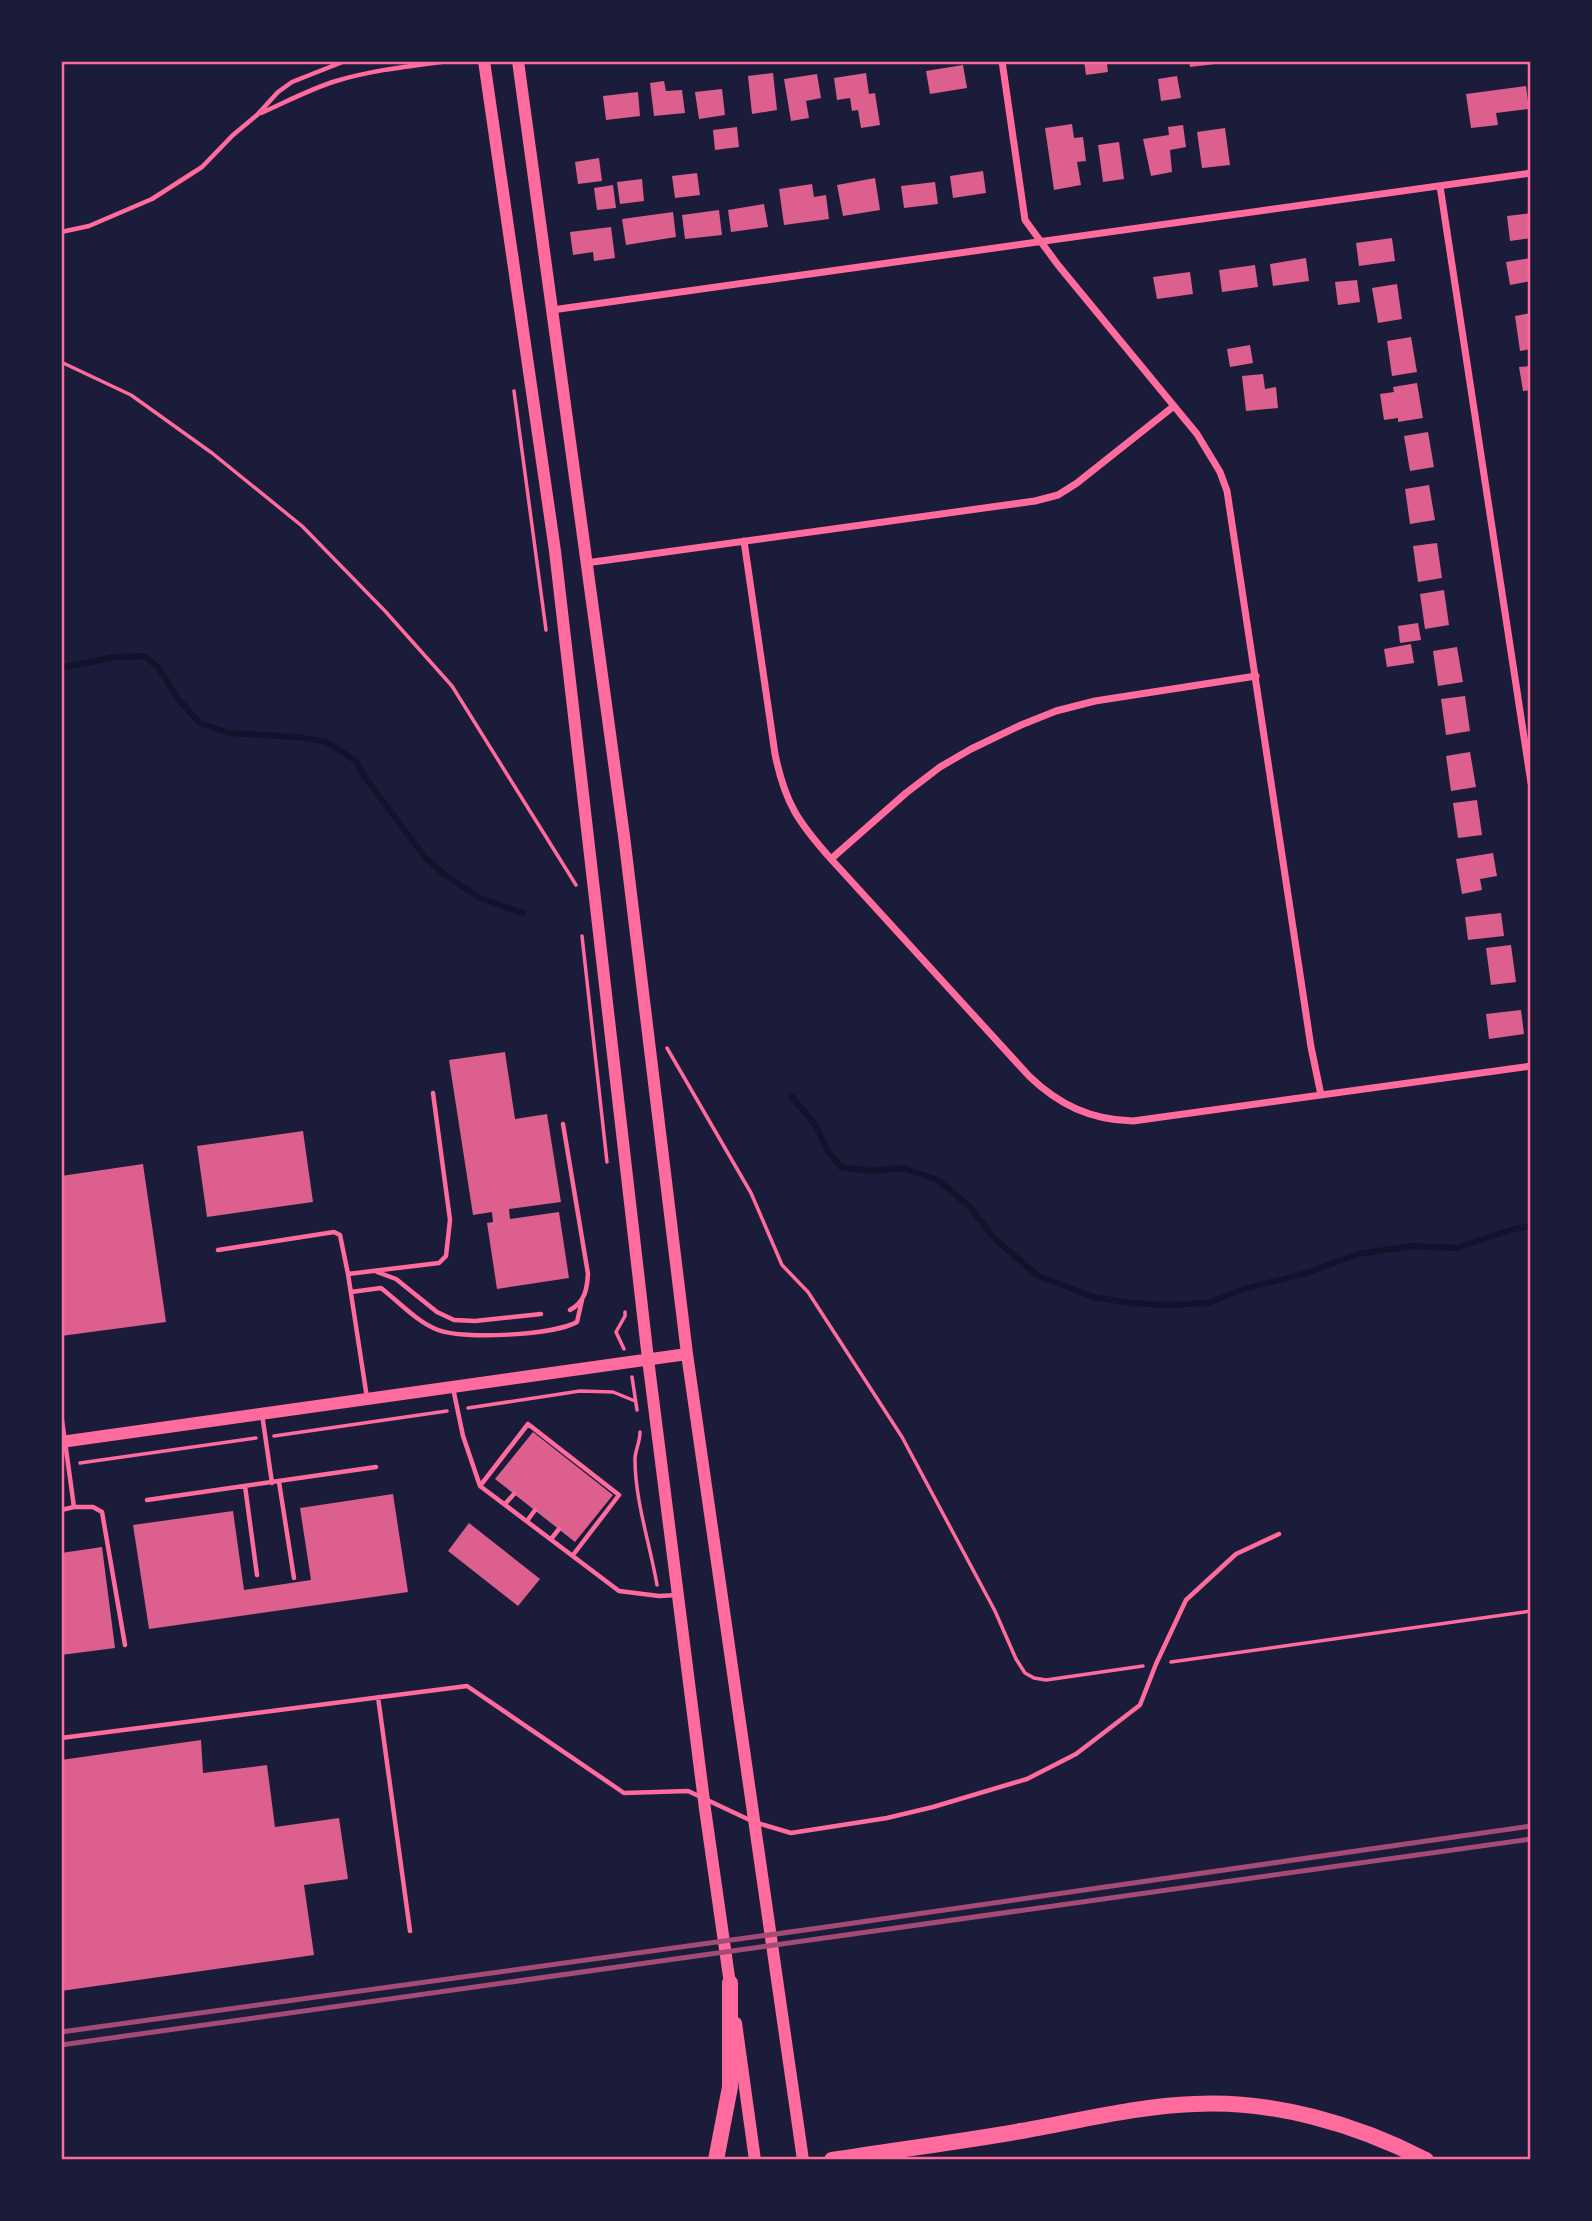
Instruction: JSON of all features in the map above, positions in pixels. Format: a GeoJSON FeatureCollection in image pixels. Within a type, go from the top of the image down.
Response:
{"type":"FeatureCollection","features":[{"type":"Feature","properties":{"kind":"highway"},"geometry":{"type":"LineString","coordinates":[[716,2160],[730,2087],[730,1983]]}},
{"type":"Feature","properties":{"kind":"highway"},"geometry":{"type":"LineString","coordinates":[[832,2160],[998,2135],[1104,2115],[1196,2104],[1241,2105],[1287,2111],[1369,2135],[1426,2160]]}},
{"type":"Feature","properties":{"kind":"main road"},"geometry":{"type":"LineString","coordinates":[[484,61],[555,551],[677,1595],[755,2160]]}},
{"type":"Feature","properties":{"kind":"main road"},"geometry":{"type":"LineString","coordinates":[[518,61],[624,836],[687,1354],[803,2160]]}},
{"type":"Feature","properties":{"kind":"main road"},"geometry":{"type":"LineString","coordinates":[[64,1441],[687,1354]]}},
{"type":"Feature","properties":{"kind":"street"},"geometry":{"type":"LineString","coordinates":[[1002,61],[1025,220],[1058,265],[1209,452],[1227,491],[1311,1047],[1321,1095]]}},
{"type":"Feature","properties":{"kind":"street"},"geometry":{"type":"LineString","coordinates":[[551,310],[1531,173]]}},
{"type":"Feature","properties":{"kind":"street"},"geometry":{"type":"LineString","coordinates":[[1440,186],[1531,783]]}},
{"type":"Feature","properties":{"kind":"street"},"geometry":{"type":"LineString","coordinates":[[586,563],[1035,501],[1058,495],[1174,406]]}},
{"type":"Feature","properties":{"kind":"street"},"geometry":{"type":"LineString","coordinates":[[744,541],[781,782],[792,810],[831,859],[1035,1082],[1052,1097],[1086,1115],[1133,1121],[1531,1066]]}},
{"type":"Feature","properties":{"kind":"street"},"geometry":{"type":"LineString","coordinates":[[831,859],[940,766],[1021,725],[1056,711],[1095,701],[1256,676]]}},
{"type":"Feature","properties":{"kind":"lane"},"geometry":{"type":"LineString","coordinates":[[61,232],[89,226],[152,199],[202,167],[233,135],[257,116],[278,92],[292,82],[345,61]]}},
{"type":"Feature","properties":{"kind":"lane"},"geometry":{"type":"LineString","coordinates":[[257,116],[300,94],[335,81],[448,61]]}},
{"type":"Feature","properties":{"kind":"lane"},"geometry":{"type":"LineString","coordinates":[[348,1274],[439,1263],[446,1256],[450,1220],[433,1093]]}},
{"type":"Feature","properties":{"kind":"lane"},"geometry":{"type":"LineString","coordinates":[[351,1292],[381,1289],[414,1316],[435,1329],[453,1335],[513,1333],[568,1327],[577,1322],[588,1274],[563,1124]]}},
{"type":"Feature","properties":{"kind":"lane"},"geometry":{"type":"LineString","coordinates":[[218,1250],[334,1232],[340,1235],[368,1399]]}},
{"type":"Feature","properties":{"kind":"lane"},"geometry":{"type":"LineString","coordinates":[[376,1272],[396,1279],[437,1312],[454,1320],[475,1321],[541,1314]]}},
{"type":"Feature","properties":{"kind":"lane"},"geometry":{"type":"LineString","coordinates":[[570,1310],[582,1300]]}},
{"type":"Feature","properties":{"kind":"lane"},"geometry":{"type":"LineString","coordinates":[[453,1387],[456,1410],[480,1486],[619,1591],[659,1597],[677,1595]]}},
{"type":"Feature","properties":{"kind":"lane"},"geometry":{"type":"LineString","coordinates":[[61,1413],[74,1507]]}},
{"type":"Feature","properties":{"kind":"lane"},"geometry":{"type":"LineString","coordinates":[[262,1414],[272,1483]]}},
{"type":"Feature","properties":{"kind":"lane"},"geometry":{"type":"LineString","coordinates":[[480,1486],[528,1424],[619,1495],[573,1556]]}},
{"type":"Feature","properties":{"kind":"lane"},"geometry":{"type":"LineString","coordinates":[[147,1500],[376,1467]]}},
{"type":"Feature","properties":{"kind":"lane"},"geometry":{"type":"LineString","coordinates":[[279,1482],[294,1578]]}},
{"type":"Feature","properties":{"kind":"lane"},"geometry":{"type":"LineString","coordinates":[[244,1486],[257,1575]]}},
{"type":"Feature","properties":{"kind":"lane"},"geometry":{"type":"LineString","coordinates":[[505,1504],[514,1494]]}},
{"type":"Feature","properties":{"kind":"lane"},"geometry":{"type":"LineString","coordinates":[[61,1510],[93,1507],[102,1512],[125,1645]]}},
{"type":"Feature","properties":{"kind":"lane"},"geometry":{"type":"LineString","coordinates":[[527,1521],[535,1510]]}},
{"type":"Feature","properties":{"kind":"lane"},"geometry":{"type":"LineString","coordinates":[[551,1539],[559,1529]]}},
{"type":"Feature","properties":{"kind":"lane"},"geometry":{"type":"LineString","coordinates":[[61,1738],[467,1686],[624,1793],[688,1791],[704,1796],[754,1822],[792,1833],[887,1818],[1027,1779],[1076,1754],[1140,1705],[1185,1600],[1236,1553],[1279,1534]]}},
{"type":"Feature","properties":{"kind":"lane"},"geometry":{"type":"LineString","coordinates":[[378,1697],[410,1931]]}},
{"type":"Feature","properties":{"kind":"path"},"geometry":{"type":"LineString","coordinates":[[61,362],[131,395],[212,453],[302,526],[385,611],[452,686],[573,874],[577,887]]}},
{"type":"Feature","properties":{"kind":"path"},"geometry":{"type":"LineString","coordinates":[[512,380],[548,642]]}},
{"type":"Feature","properties":{"kind":"path"},"geometry":{"type":"LineString","coordinates":[[581,927],[608,1170]]}},
{"type":"Feature","properties":{"kind":"path"},"geometry":{"type":"LineString","coordinates":[[668,1049],[751,1193],[782,1265],[808,1292],[902,1437],[1025,1673],[1046,1680],[1531,1611]]}},
{"type":"Feature","properties":{"kind":"path"},"geometry":{"type":"LineString","coordinates":[[624,1302],[625,1316],[616,1332],[630,1362],[639,1419]]}},
{"type":"Feature","properties":{"kind":"path"},"geometry":{"type":"LineString","coordinates":[[68,1465],[580,1391],[613,1392],[635,1401]]}},
{"type":"Feature","properties":{"kind":"path"},"geometry":{"type":"LineString","coordinates":[[640,1431],[640,1443],[635,1456],[643,1523],[659,1597]]}},
{"type":"Feature","properties":{"kind":"building"},"geometry":{"type":"Polygon","coordinates":[[[1084,61],[1113,63],[1107,64],[1108,72],[1086,75],[1084,61]]]}},
{"type":"Feature","properties":{"kind":"building"},"geometry":{"type":"Polygon","coordinates":[[[1189,61],[1224,61],[1224,63],[1190,67],[1189,61]]]}},
{"type":"Feature","properties":{"kind":"building"},"geometry":{"type":"Polygon","coordinates":[[[963,65],[967,88],[930,94],[926,71],[963,65]]]}},
{"type":"Feature","properties":{"kind":"building"},"geometry":{"type":"Polygon","coordinates":[[[773,73],[777,110],[752,114],[748,76],[773,73]]]}},
{"type":"Feature","properties":{"kind":"building"},"geometry":{"type":"Polygon","coordinates":[[[866,73],[869,94],[875,93],[880,125],[861,128],[858,110],[852,111],[850,98],[837,100],[834,78],[866,73]]]}},
{"type":"Feature","properties":{"kind":"building"},"geometry":{"type":"Polygon","coordinates":[[[817,74],[821,98],[806,101],[809,118],[791,121],[784,79],[817,74]]]}},
{"type":"Feature","properties":{"kind":"building"},"geometry":{"type":"Polygon","coordinates":[[[1177,76],[1181,98],[1161,101],[1158,79],[1177,76]]]}},
{"type":"Feature","properties":{"kind":"building"},"geometry":{"type":"Polygon","coordinates":[[[664,81],[666,91],[682,90],[685,113],[654,116],[650,83],[664,81]]]}},
{"type":"Feature","properties":{"kind":"building"},"geometry":{"type":"Polygon","coordinates":[[[1526,86],[1529,109],[1496,113],[1498,125],[1471,128],[1466,94],[1526,86]]]}},
{"type":"Feature","properties":{"kind":"building"},"geometry":{"type":"Polygon","coordinates":[[[722,89],[725,115],[699,119],[695,92],[722,89]]]}},
{"type":"Feature","properties":{"kind":"building"},"geometry":{"type":"Polygon","coordinates":[[[638,92],[640,116],[606,120],[603,96],[638,92]]]}},
{"type":"Feature","properties":{"kind":"building"},"geometry":{"type":"Polygon","coordinates":[[[1072,124],[1074,138],[1083,137],[1086,161],[1077,162],[1081,185],[1054,190],[1045,128],[1072,124]]]}},
{"type":"Feature","properties":{"kind":"building"},"geometry":{"type":"Polygon","coordinates":[[[1183,125],[1186,147],[1170,150],[1172,172],[1151,176],[1143,139],[1169,135],[1168,127],[1183,125]]]}},
{"type":"Feature","properties":{"kind":"building"},"geometry":{"type":"Polygon","coordinates":[[[737,127],[739,147],[715,150],[713,130],[737,127]]]}},
{"type":"Feature","properties":{"kind":"building"},"geometry":{"type":"Polygon","coordinates":[[[1225,128],[1230,165],[1202,168],[1197,132],[1225,128]]]}},
{"type":"Feature","properties":{"kind":"building"},"geometry":{"type":"Polygon","coordinates":[[[1119,142],[1124,179],[1103,182],[1098,145],[1119,142]]]}},
{"type":"Feature","properties":{"kind":"building"},"geometry":{"type":"Polygon","coordinates":[[[599,158],[602,181],[578,184],[575,162],[599,158]]]}},
{"type":"Feature","properties":{"kind":"building"},"geometry":{"type":"Polygon","coordinates":[[[983,171],[986,193],[953,198],[950,176],[983,171]]]}},
{"type":"Feature","properties":{"kind":"building"},"geometry":{"type":"Polygon","coordinates":[[[697,173],[700,195],[675,198],[672,176],[697,173]]]}},
{"type":"Feature","properties":{"kind":"building"},"geometry":{"type":"Polygon","coordinates":[[[875,178],[880,210],[843,216],[837,185],[875,178]]]}},
{"type":"Feature","properties":{"kind":"building"},"geometry":{"type":"Polygon","coordinates":[[[642,179],[644,201],[620,204],[617,182],[642,179]]]}},
{"type":"Feature","properties":{"kind":"building"},"geometry":{"type":"Polygon","coordinates":[[[935,182],[938,204],[904,208],[901,186],[935,182]]]}},
{"type":"Feature","properties":{"kind":"building"},"geometry":{"type":"Polygon","coordinates":[[[812,184],[814,197],[826,195],[829,219],[784,225],[779,189],[812,184]]]}},
{"type":"Feature","properties":{"kind":"building"},"geometry":{"type":"Polygon","coordinates":[[[613,185],[616,208],[597,210],[594,188],[613,185]]]}},
{"type":"Feature","properties":{"kind":"building"},"geometry":{"type":"Polygon","coordinates":[[[764,204],[768,227],[731,232],[728,210],[764,204]]]}},
{"type":"Feature","properties":{"kind":"building"},"geometry":{"type":"Polygon","coordinates":[[[719,210],[722,235],[685,239],[682,215],[719,210]]]}},
{"type":"Feature","properties":{"kind":"building"},"geometry":{"type":"Polygon","coordinates":[[[673,212],[676,237],[626,245],[622,219],[673,212]]]}},
{"type":"Feature","properties":{"kind":"building"},"geometry":{"type":"Polygon","coordinates":[[[1531,213],[1531,238],[1510,241],[1507,216],[1531,213]]]}},
{"type":"Feature","properties":{"kind":"building"},"geometry":{"type":"Polygon","coordinates":[[[611,227],[615,258],[594,261],[593,252],[573,255],[570,232],[611,227]]]}},
{"type":"Feature","properties":{"kind":"building"},"geometry":{"type":"Polygon","coordinates":[[[1392,238],[1395,261],[1359,266],[1356,243],[1392,238]]]}},
{"type":"Feature","properties":{"kind":"building"},"geometry":{"type":"Polygon","coordinates":[[[1306,258],[1309,281],[1273,286],[1270,264],[1306,258]]]}},
{"type":"Feature","properties":{"kind":"building"},"geometry":{"type":"Polygon","coordinates":[[[1531,258],[1531,281],[1510,285],[1506,262],[1531,258]]]}},
{"type":"Feature","properties":{"kind":"building"},"geometry":{"type":"Polygon","coordinates":[[[1255,265],[1258,287],[1222,292],[1219,270],[1255,265]]]}},
{"type":"Feature","properties":{"kind":"building"},"geometry":{"type":"Polygon","coordinates":[[[1190,272],[1193,294],[1157,299],[1153,277],[1190,272]]]}},
{"type":"Feature","properties":{"kind":"building"},"geometry":{"type":"Polygon","coordinates":[[[1357,280],[1360,302],[1338,305],[1335,282],[1357,280]]]}},
{"type":"Feature","properties":{"kind":"building"},"geometry":{"type":"Polygon","coordinates":[[[1397,284],[1402,319],[1378,323],[1372,288],[1397,284]]]}},
{"type":"Feature","properties":{"kind":"building"},"geometry":{"type":"Polygon","coordinates":[[[1531,313],[1531,349],[1520,351],[1515,316],[1531,313]]]}},
{"type":"Feature","properties":{"kind":"building"},"geometry":{"type":"Polygon","coordinates":[[[1411,337],[1417,372],[1392,376],[1387,341],[1411,337]]]}},
{"type":"Feature","properties":{"kind":"building"},"geometry":{"type":"Polygon","coordinates":[[[1250,345],[1253,363],[1230,367],[1227,349],[1250,345]]]}},
{"type":"Feature","properties":{"kind":"building"},"geometry":{"type":"Polygon","coordinates":[[[1531,366],[1531,390],[1523,391],[1519,367],[1531,366]]]}},
{"type":"Feature","properties":{"kind":"building"},"geometry":{"type":"Polygon","coordinates":[[[1263,374],[1265,389],[1276,387],[1278,408],[1246,411],[1242,376],[1263,374]]]}},
{"type":"Feature","properties":{"kind":"building"},"geometry":{"type":"Polygon","coordinates":[[[1417,383],[1423,418],[1398,422],[1398,418],[1384,420],[1380,394],[1394,392],[1393,387],[1417,383]]]}},
{"type":"Feature","properties":{"kind":"building"},"geometry":{"type":"Polygon","coordinates":[[[1428,432],[1434,467],[1410,471],[1404,436],[1428,432]]]}},
{"type":"Feature","properties":{"kind":"building"},"geometry":{"type":"Polygon","coordinates":[[[1429,485],[1435,520],[1410,524],[1405,489],[1429,485]]]}},
{"type":"Feature","properties":{"kind":"building"},"geometry":{"type":"Polygon","coordinates":[[[1437,543],[1442,578],[1418,582],[1413,546],[1437,543]]]}},
{"type":"Feature","properties":{"kind":"building"},"geometry":{"type":"Polygon","coordinates":[[[1444,590],[1449,625],[1425,629],[1420,594],[1444,590]]]}},
{"type":"Feature","properties":{"kind":"building"},"geometry":{"type":"Polygon","coordinates":[[[1418,623],[1421,640],[1400,643],[1398,626],[1418,623]]]}},
{"type":"Feature","properties":{"kind":"building"},"geometry":{"type":"Polygon","coordinates":[[[1411,644],[1414,663],[1387,667],[1384,649],[1411,644]]]}},
{"type":"Feature","properties":{"kind":"building"},"geometry":{"type":"Polygon","coordinates":[[[1457,647],[1463,682],[1438,686],[1433,651],[1457,647]]]}},
{"type":"Feature","properties":{"kind":"building"},"geometry":{"type":"Polygon","coordinates":[[[1465,696],[1470,731],[1446,735],[1441,699],[1465,696]]]}},
{"type":"Feature","properties":{"kind":"building"},"geometry":{"type":"Polygon","coordinates":[[[1470,752],[1476,787],[1451,791],[1446,756],[1470,752]]]}},
{"type":"Feature","properties":{"kind":"building"},"geometry":{"type":"Polygon","coordinates":[[[1477,800],[1482,835],[1458,838],[1453,803],[1477,800]]]}},
{"type":"Feature","properties":{"kind":"building"},"geometry":{"type":"Polygon","coordinates":[[[1493,853],[1497,876],[1480,879],[1482,890],[1462,894],[1456,859],[1493,853]]]}},
{"type":"Feature","properties":{"kind":"building"},"geometry":{"type":"Polygon","coordinates":[[[1501,913],[1504,936],[1468,940],[1465,917],[1501,913]]]}},
{"type":"Feature","properties":{"kind":"building"},"geometry":{"type":"Polygon","coordinates":[[[1511,945],[1516,982],[1491,985],[1486,948],[1511,945]]]}},
{"type":"Feature","properties":{"kind":"building"},"geometry":{"type":"Polygon","coordinates":[[[1521,1010],[1524,1034],[1489,1039],[1486,1014],[1521,1010]]]}},
{"type":"Feature","properties":{"kind":"building"},"geometry":{"type":"Polygon","coordinates":[[[505,1052],[515,1119],[547,1114],[561,1202],[509,1209],[510,1219],[559,1212],[569,1278],[497,1289],[487,1223],[493,1222],[492,1212],[473,1215],[449,1060],[505,1052]]]}},
{"type":"Feature","properties":{"kind":"building"},"geometry":{"type":"Polygon","coordinates":[[[303,1131],[313,1202],[207,1217],[197,1146],[303,1131]]]}},
{"type":"Feature","properties":{"kind":"building"},"geometry":{"type":"Polygon","coordinates":[[[143,1164],[166,1322],[61,1336],[61,1176],[143,1164]]]}},
{"type":"Feature","properties":{"kind":"building"},"geometry":{"type":"Polygon","coordinates":[[[533,1432],[613,1495],[575,1542],[495,1479],[533,1432]]]}},
{"type":"Feature","properties":{"kind":"building"},"geometry":{"type":"Polygon","coordinates":[[[393,1494],[408,1592],[149,1629],[133,1525],[233,1511],[244,1590],[311,1580],[300,1508],[393,1494]]]}},
{"type":"Feature","properties":{"kind":"building"},"geometry":{"type":"Polygon","coordinates":[[[469,1523],[540,1579],[518,1606],[448,1551],[469,1523]]]}},
{"type":"Feature","properties":{"kind":"building"},"geometry":{"type":"Polygon","coordinates":[[[102,1547],[115,1648],[61,1655],[61,1553],[102,1547]]]}},
{"type":"Feature","properties":{"kind":"building"},"geometry":{"type":"Polygon","coordinates":[[[201,1740],[203,1773],[267,1765],[275,1827],[339,1818],[348,1879],[304,1885],[314,1955],[61,1991],[61,1760],[201,1740]]]}},
{"type":"Feature","properties":{"kind":"waterway"},"geometry":{"type":"LineString","coordinates":[[61,668],[115,657],[144,656],[159,668],[178,699],[200,723],[229,733],[297,737],[327,742],[356,761],[364,776],[424,856],[444,874],[480,898],[523,913]]}},
{"type":"Feature","properties":{"kind":"waterway"},"geometry":{"type":"LineString","coordinates":[[792,1097],[817,1127],[827,1150],[841,1167],[871,1171],[903,1168],[938,1180],[970,1207],[995,1239],[1038,1276],[1094,1297],[1130,1303],[1207,1303],[1247,1288],[1307,1273],[1358,1254],[1411,1246],[1456,1248],[1531,1226]]}},
{"type":"Feature","properties":{"kind":"railway"},"geometry":{"type":"LineString","coordinates":[[61,2032],[812,1929],[1531,1826]]}},
{"type":"Feature","properties":{"kind":"railway"},"geometry":{"type":"LineString","coordinates":[[61,2045],[1531,1839]]}}]}
